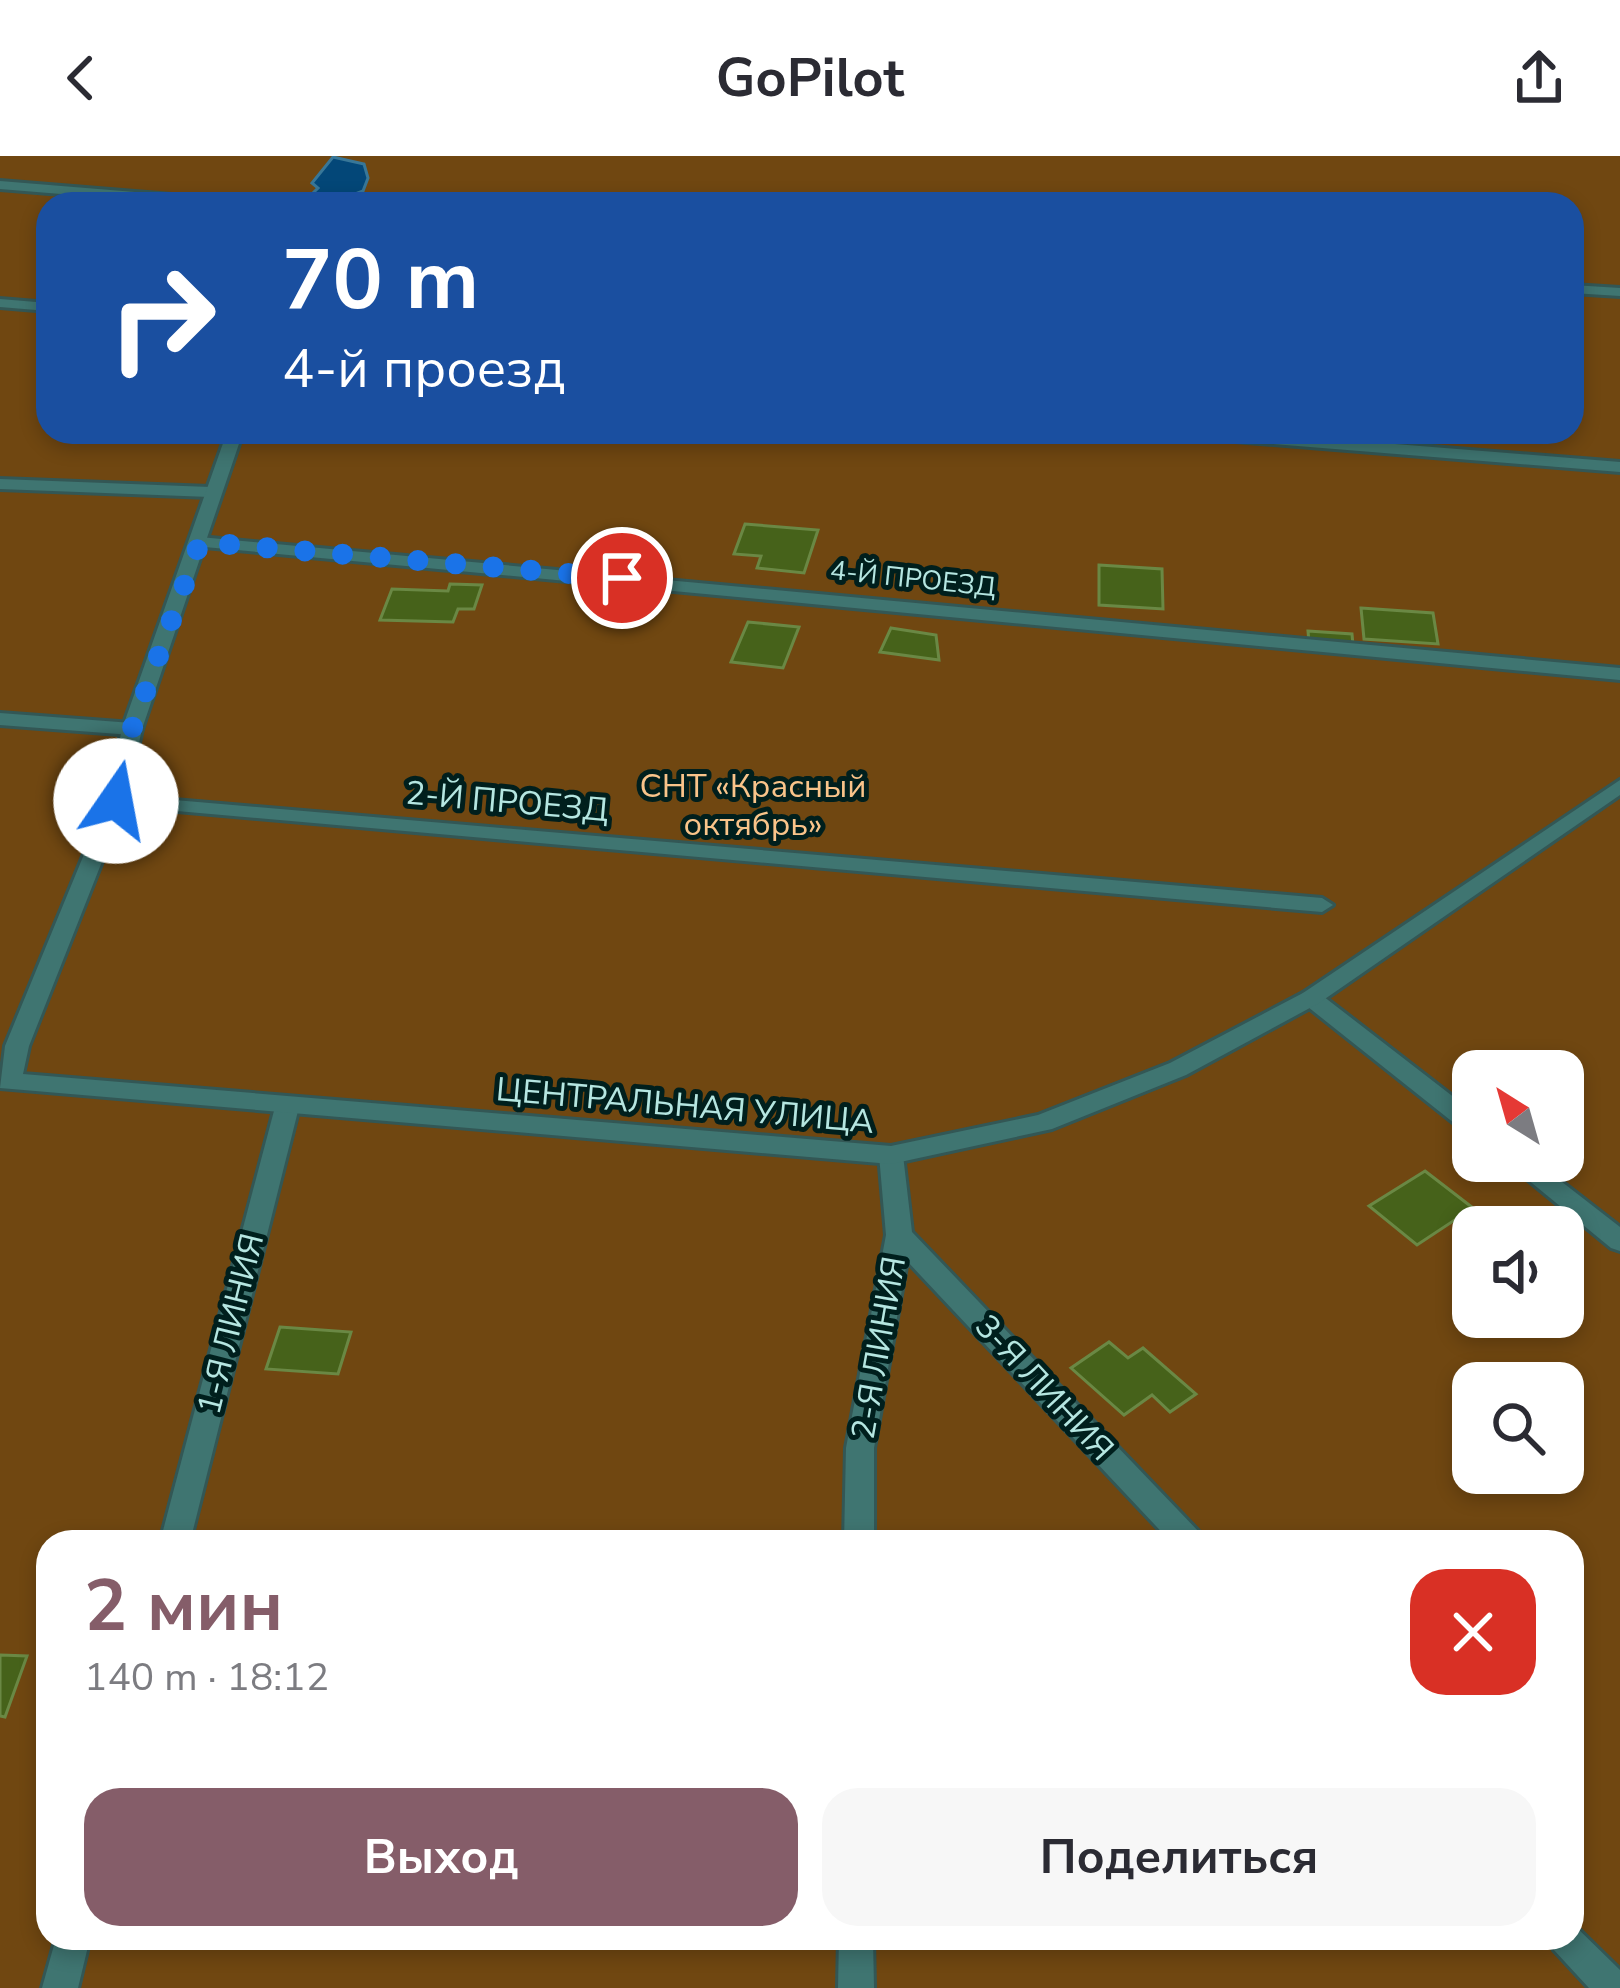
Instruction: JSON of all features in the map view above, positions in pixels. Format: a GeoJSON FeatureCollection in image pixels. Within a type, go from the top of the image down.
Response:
{"type":"FeatureCollection","features":[{"type":"Feature","properties":{"kind":"street"},"geometry":{"type":"LineString","coordinates":[[0,185],[86,192]]}},
{"type":"Feature","properties":{"kind":"street"},"geometry":{"type":"LineString","coordinates":[[1584,290],[1620,292]]}},
{"type":"Feature","properties":{"kind":"street"},"geometry":{"type":"LineString","coordinates":[[0,303],[36,306]]}},
{"type":"Feature","properties":{"kind":"street"},"geometry":{"type":"LineString","coordinates":[[5,1079],[116,801],[132,729],[230,444]]}},
{"type":"Feature","properties":{"kind":"street"},"geometry":{"type":"LineString","coordinates":[[1334,444],[1620,467]]}},
{"type":"Feature","properties":{"kind":"street"},"geometry":{"type":"LineString","coordinates":[[0,484],[210,492]]}},
{"type":"Feature","properties":{"kind":"street","name":"4-Й ПРОЕЗД"},"geometry":{"type":"LineString","coordinates":[[200,542],[1620,674]]}},
{"type":"Feature","properties":{"kind":"street"},"geometry":{"type":"LineString","coordinates":[[0,719],[132,729]]}},
{"type":"Feature","properties":{"kind":"street","name":"ЦЕНТРАЛЬНАЯ УЛИЦА"},"geometry":{"type":"LineString","coordinates":[[5,1079],[287,1107],[891,1155],[1043,1123],[1178,1069],[1311,998],[1619,788]]}},
{"type":"Feature","properties":{"kind":"street","name":"2-Й ПРОЕЗД"},"geometry":{"type":"LineString","coordinates":[[116,801],[1322,905]]}},
{"type":"Feature","properties":{"kind":"street"},"geometry":{"type":"LineString","coordinates":[[1311,998],[1452,1109]]}},
{"type":"Feature","properties":{"kind":"street","name":"1-Я ЛИНИЯ"},"geometry":{"type":"LineString","coordinates":[[178,1530],[287,1107]]}},
{"type":"Feature","properties":{"kind":"street","name":"2-Я ЛИНИЯ"},"geometry":{"type":"LineString","coordinates":[[859,1530],[860,1448],[899,1235],[891,1155]]}},
{"type":"Feature","properties":{"kind":"street"},"geometry":{"type":"LineString","coordinates":[[1545,1182],[1620,1241]]}},
{"type":"Feature","properties":{"kind":"street","name":"3-Я ЛИНИЯ"},"geometry":{"type":"LineString","coordinates":[[899,1235],[1179,1530]]}},
{"type":"Feature","properties":{"kind":"street"},"geometry":{"type":"LineString","coordinates":[[60,1988],[70,1950]]}},
{"type":"Feature","properties":{"kind":"street"},"geometry":{"type":"LineString","coordinates":[[856,1950],[856,1988]]}},
{"type":"Feature","properties":{"kind":"street"},"geometry":{"type":"LineString","coordinates":[[1577,1950],[1613,1988]]}},
{"type":"Feature","properties":{"kind":"green space","name":"СНТ «Красный октябрь»"},"geometry":{"type":"Polygon","coordinates":[[[0,156],[1620,156],[1620,1988],[0,1988],[0,156]]]}},
{"type":"Feature","properties":{"kind":"water"},"geometry":{"type":"Polygon","coordinates":[[[333,157],[364,164],[368,178],[360,192],[314,192],[318,188],[312,183],[333,157]]]}},
{"type":"Feature","properties":{"kind":"building"},"geometry":{"type":"Polygon","coordinates":[[[745,524],[818,530],[804,573],[757,568],[761,556],[734,554],[745,524]]]}},
{"type":"Feature","properties":{"kind":"building"},"geometry":{"type":"Polygon","coordinates":[[[1099,565],[1162,569],[1163,609],[1099,605],[1099,565]]]}},
{"type":"Feature","properties":{"kind":"building"},"geometry":{"type":"Polygon","coordinates":[[[450,584],[482,585],[474,609],[458,609],[453,622],[380,620],[392,589],[448,591],[450,584]]]}},
{"type":"Feature","properties":{"kind":"building"},"geometry":{"type":"Polygon","coordinates":[[[1361,608],[1433,613],[1438,644],[1364,639],[1361,608]]]}},
{"type":"Feature","properties":{"kind":"building"},"geometry":{"type":"Polygon","coordinates":[[[748,622],[799,627],[783,668],[731,662],[748,622]]]}},
{"type":"Feature","properties":{"kind":"building"},"geometry":{"type":"Polygon","coordinates":[[[891,628],[936,635],[939,660],[880,652],[891,628]]]}},
{"type":"Feature","properties":{"kind":"building"},"geometry":{"type":"Polygon","coordinates":[[[1308,631],[1352,634],[1353,645],[1309,642],[1308,631]]]}},
{"type":"Feature","properties":{"kind":"building"},"geometry":{"type":"Polygon","coordinates":[[[1425,1171],[1470,1206],[1452,1206],[1452,1222],[1417,1245],[1369,1206],[1425,1171]]]}},
{"type":"Feature","properties":{"kind":"building"},"geometry":{"type":"Polygon","coordinates":[[[280,1327],[351,1332],[338,1374],[266,1369],[280,1327]]]}},
{"type":"Feature","properties":{"kind":"building"},"geometry":{"type":"Polygon","coordinates":[[[1109,1342],[1128,1358],[1143,1348],[1196,1394],[1170,1412],[1152,1395],[1124,1415],[1071,1368],[1109,1342]]]}},
{"type":"Feature","properties":{"kind":"building"},"geometry":{"type":"Polygon","coordinates":[[[0,1655],[27,1656],[5,1717],[0,1716],[0,1655]]]}},
{"type":"Feature","properties":{"kind":"route"},"geometry":{"type":"LineString","coordinates":[[116,801],[132,729],[200,542],[622,578]]}}]}
